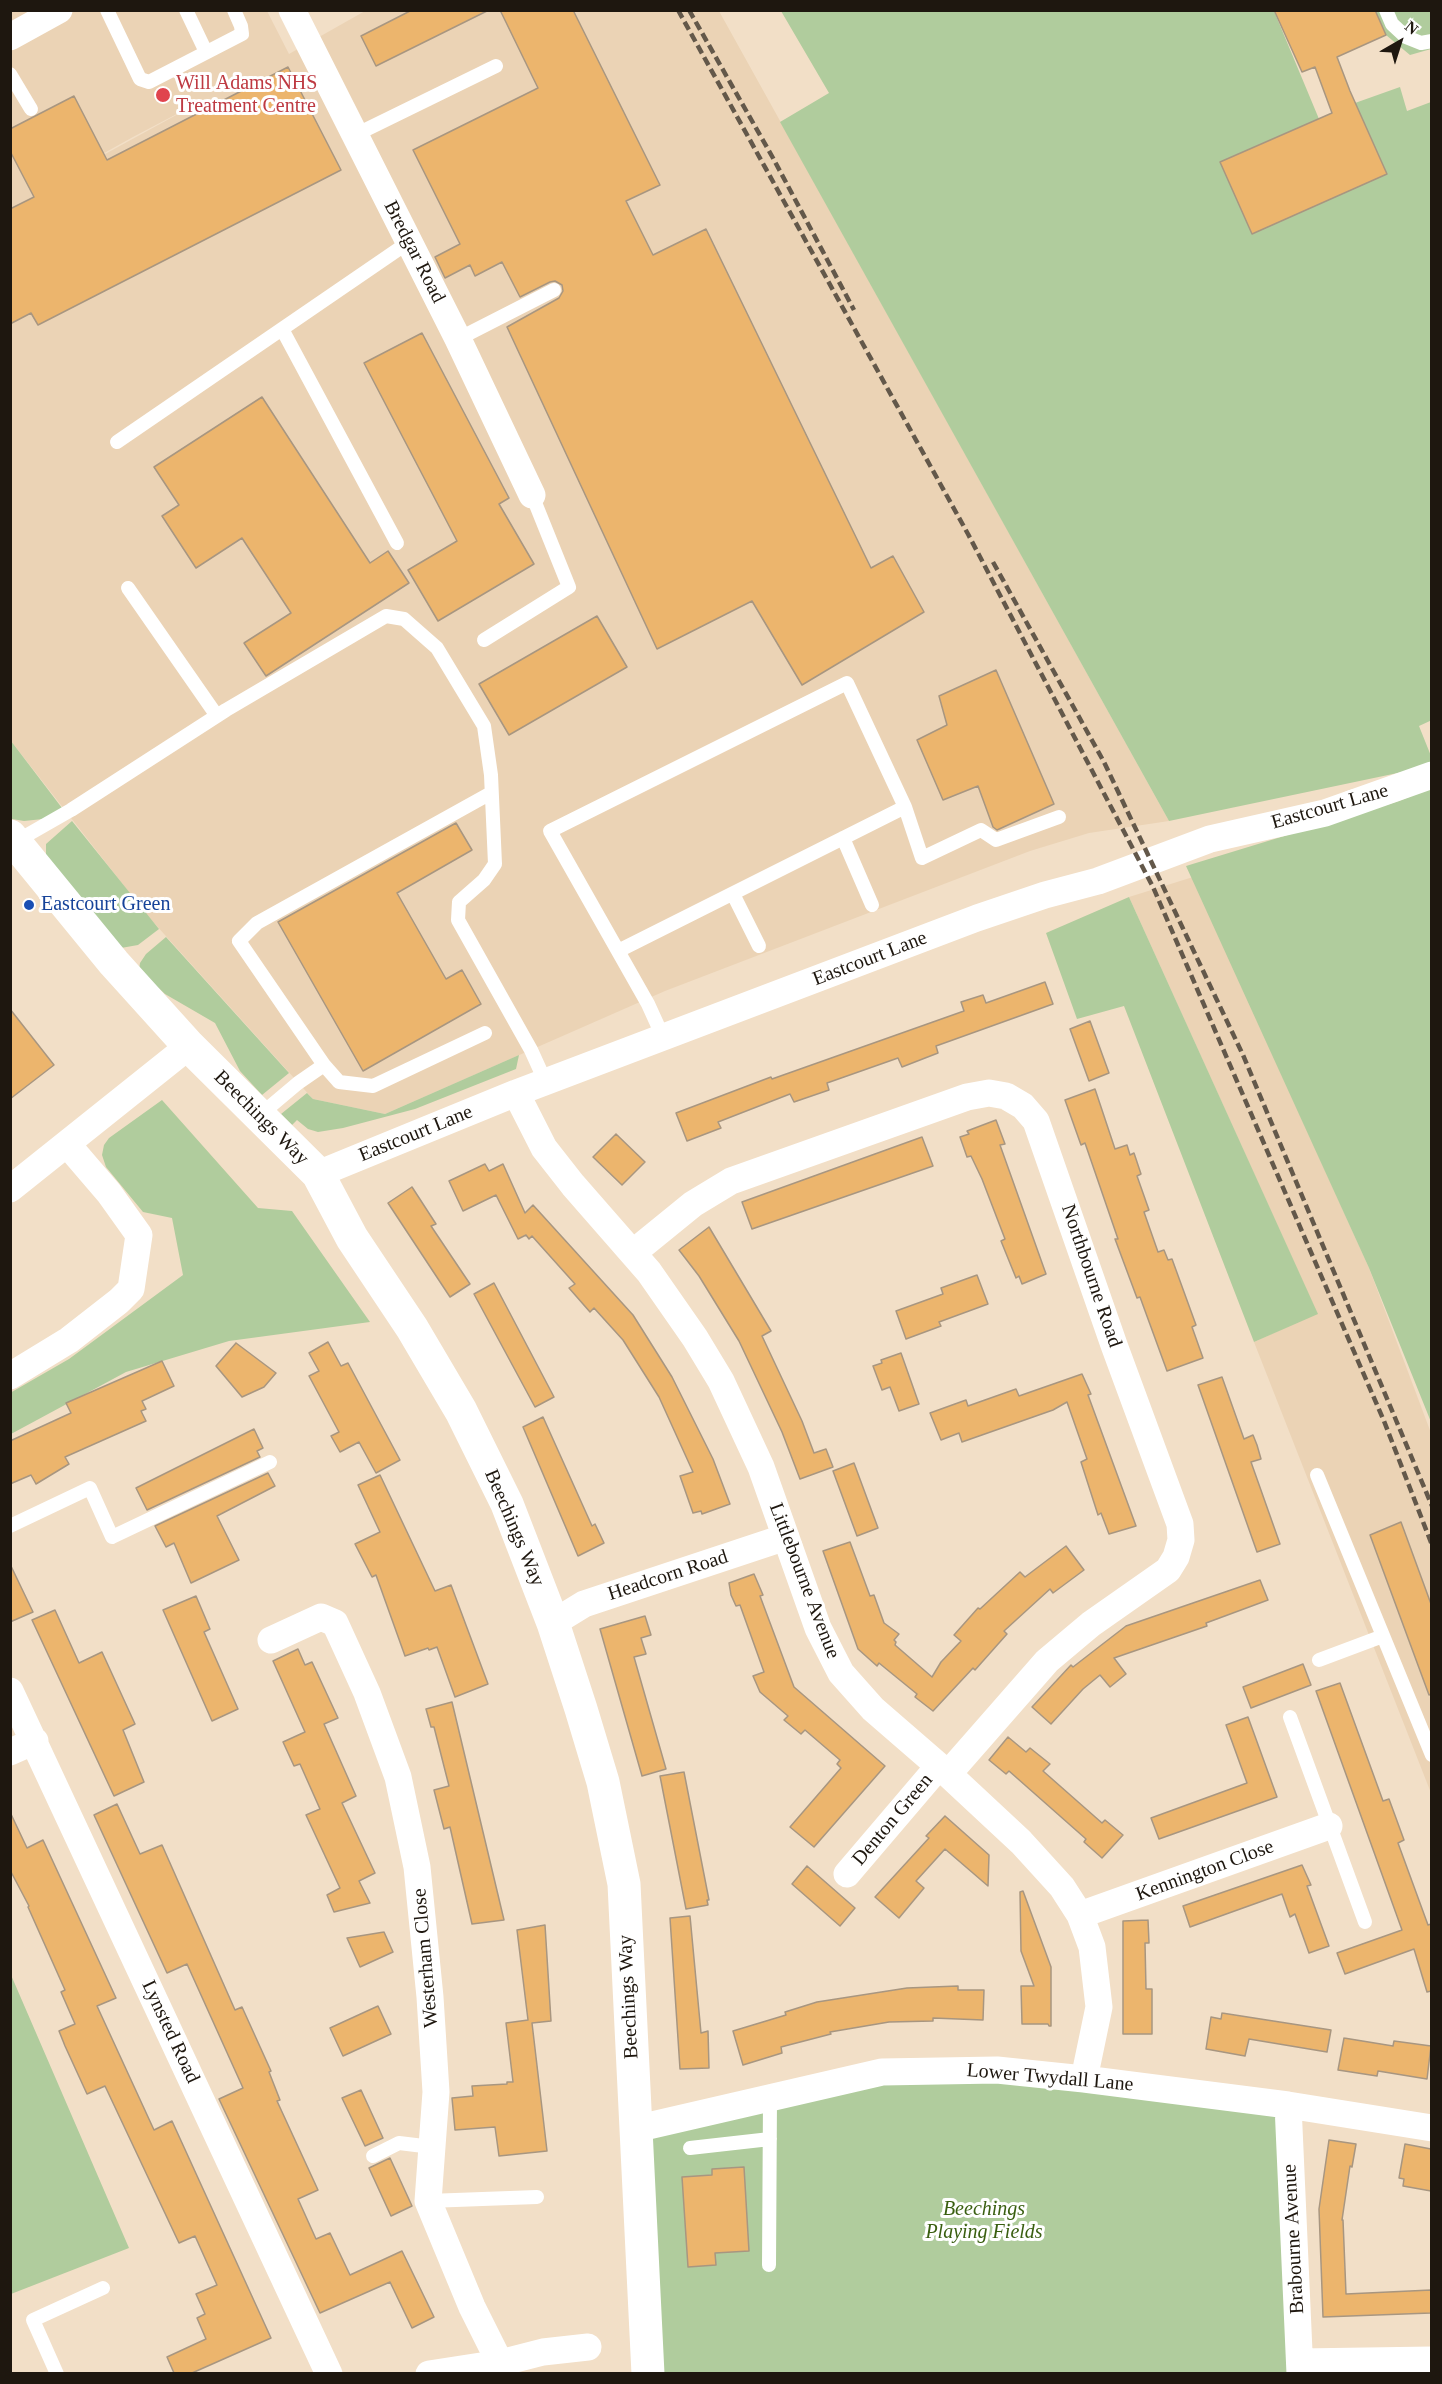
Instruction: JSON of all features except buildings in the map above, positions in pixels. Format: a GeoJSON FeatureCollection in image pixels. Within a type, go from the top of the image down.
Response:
{"type":"FeatureCollection","features":[{"type":"Feature","properties":{"kind":"street"},"geometry":{"type":"LineString","coordinates":[[10,37],[59,10]]}},
{"type":"Feature","properties":{"kind":"street","name":"Bredgar Road"},"geometry":{"type":"LineString","coordinates":[[292,10],[458,339],[532,495]]}},
{"type":"Feature","properties":{"kind":"street","name":"Eastcourt Lane"},"geometry":{"type":"LineString","coordinates":[[318,1174],[516,1093],[1018,904],[1108,878],[1210,839],[1325,813],[1431,775]]}},
{"type":"Feature","properties":{"kind":"street","name":"Beechings Way"},"geometry":{"type":"LineString","coordinates":[[13,839],[107,954],[189,1046],[318,1174],[352,1238],[412,1328],[461,1412],[507,1504],[553,1623],[603,1782],[624,1884],[648,2373]]}},
{"type":"Feature","properties":{"kind":"street"},"geometry":{"type":"LineString","coordinates":[[10,1190],[189,1046]]}},
{"type":"Feature","properties":{"kind":"street","name":"Littlebourne Avenue"},"geometry":{"type":"LineString","coordinates":[[516,1093],[547,1152],[573,1185],[634,1252],[673,1304],[721,1381],[761,1467],[818,1628],[841,1672],[873,1709],[1028,1849],[1062,1887],[1080,1915],[1092,1947],[1099,2007],[1084,2079]]}},
{"type":"Feature","properties":{"kind":"street","name":"Northbourne Road"},"geometry":{"type":"LineString","coordinates":[[634,1252],[693,1204],[731,1181],[967,1097],[989,1093],[1006,1096],[1018,1103],[1036,1121],[1114,1345],[1180,1524],[1181,1540],[1175,1560],[1168,1570],[1090,1624],[1047,1661],[943,1770]]}},
{"type":"Feature","properties":{"kind":"street"},"geometry":{"type":"LineString","coordinates":[[10,1376],[69,1340],[131,1289],[139,1235],[109,1193],[67,1144]]}},
{"type":"Feature","properties":{"kind":"street","name":"Headcorn Road"},"geometry":{"type":"LineString","coordinates":[[553,1623],[584,1604],[786,1537]]}},
{"type":"Feature","properties":{"kind":"street","name":"Westerham Close"},"geometry":{"type":"LineString","coordinates":[[271,1640],[321,1617],[335,1623],[367,1694],[398,1777],[417,1867],[430,1997],[436,2092],[428,2201],[472,2307],[500,2363]]}},
{"type":"Feature","properties":{"kind":"street","name":"Lynsted Road"},"geometry":{"type":"LineString","coordinates":[[10,1690],[23,1747],[329,2373]]}},
{"type":"Feature","properties":{"kind":"street","name":"Denton Green"},"geometry":{"type":"LineString","coordinates":[[847,1874],[943,1770]]}},
{"type":"Feature","properties":{"kind":"street","name":"Kennington Close"},"geometry":{"type":"LineString","coordinates":[[1080,1915],[1329,1826]]}},
{"type":"Feature","properties":{"kind":"street","name":"Lower Twydall Lane"},"geometry":{"type":"LineString","coordinates":[[635,2128],[882,2072],[997,2070],[1288,2105],[1431,2128]]}},
{"type":"Feature","properties":{"kind":"street","name":"Brabourne Avenue"},"geometry":{"type":"LineString","coordinates":[[1288,2105],[1300,2368]]}},
{"type":"Feature","properties":{"kind":"street"},"geometry":{"type":"LineString","coordinates":[[429,2373],[500,2363],[543,2352],[588,2347]]}},
{"type":"Feature","properties":{"kind":"street"},"geometry":{"type":"LineString","coordinates":[[1300,2368],[1431,2360]]}},
{"type":"Feature","properties":{"kind":"lane"},"geometry":{"type":"LineString","coordinates":[[107,10],[140,79],[149,82],[242,34],[234,10]]}},
{"type":"Feature","properties":{"kind":"lane"},"geometry":{"type":"LineString","coordinates":[[186,10],[206,52]]}},
{"type":"Feature","properties":{"kind":"lane"},"geometry":{"type":"LineString","coordinates":[[1386,10],[1392,24],[1406,37],[1421,43],[1431,41]]}},
{"type":"Feature","properties":{"kind":"lane"},"geometry":{"type":"LineString","coordinates":[[355,135],[496,66]]}},
{"type":"Feature","properties":{"kind":"lane"},"geometry":{"type":"LineString","coordinates":[[10,74],[31,109]]}},
{"type":"Feature","properties":{"kind":"lane"},"geometry":{"type":"LineString","coordinates":[[117,442],[409,242]]}},
{"type":"Feature","properties":{"kind":"lane"},"geometry":{"type":"LineString","coordinates":[[458,339],[554,290]]}},
{"type":"Feature","properties":{"kind":"lane"},"geometry":{"type":"LineString","coordinates":[[282,329],[397,543]]}},
{"type":"Feature","properties":{"kind":"lane"},"geometry":{"type":"LineString","coordinates":[[484,640],[569,587],[532,495]]}},
{"type":"Feature","properties":{"kind":"lane"},"geometry":{"type":"LineString","coordinates":[[128,588],[217,716]]}},
{"type":"Feature","properties":{"kind":"lane"},"geometry":{"type":"LineString","coordinates":[[13,839],[71,810],[217,716],[386,616],[404,619],[438,648],[484,726],[495,864],[484,880],[459,902],[458,920],[531,1050],[546,1083]]}},
{"type":"Feature","properties":{"kind":"lane"},"geometry":{"type":"LineString","coordinates":[[663,1037],[648,1004],[550,831],[847,683],[905,807],[922,858],[981,830],[996,840],[1059,817]]}},
{"type":"Feature","properties":{"kind":"lane"},"geometry":{"type":"LineString","coordinates":[[485,1033],[373,1086],[339,1082],[324,1065],[239,941],[257,923],[491,793]]}},
{"type":"Feature","properties":{"kind":"lane"},"geometry":{"type":"LineString","coordinates":[[618,951],[905,807]]}},
{"type":"Feature","properties":{"kind":"lane"},"geometry":{"type":"LineString","coordinates":[[843,838],[872,904]]}},
{"type":"Feature","properties":{"kind":"lane"},"geometry":{"type":"LineString","coordinates":[[733,894],[759,946]]}},
{"type":"Feature","properties":{"kind":"lane"},"geometry":{"type":"LineString","coordinates":[[260,1115],[298,1083],[324,1065]]}},
{"type":"Feature","properties":{"kind":"lane"},"geometry":{"type":"LineString","coordinates":[[10,1526],[90,1488],[112,1537],[270,1462]]}},
{"type":"Feature","properties":{"kind":"lane"},"geometry":{"type":"LineString","coordinates":[[1317,1474],[1431,1755]]}},
{"type":"Feature","properties":{"kind":"lane"},"geometry":{"type":"LineString","coordinates":[[1319,1660],[1383,1636]]}},
{"type":"Feature","properties":{"kind":"lane"},"geometry":{"type":"LineString","coordinates":[[1290,1717],[1365,1922]]}},
{"type":"Feature","properties":{"kind":"lane"},"geometry":{"type":"LineString","coordinates":[[769,2265],[770,2098]]}},
{"type":"Feature","properties":{"kind":"lane"},"geometry":{"type":"LineString","coordinates":[[690,2148],[770,2139]]}},
{"type":"Feature","properties":{"kind":"lane"},"geometry":{"type":"LineString","coordinates":[[373,2156],[399,2144],[432,2147]]}},
{"type":"Feature","properties":{"kind":"lane"},"geometry":{"type":"LineString","coordinates":[[428,2201],[537,2197]]}},
{"type":"Feature","properties":{"kind":"lane"},"geometry":{"type":"LineString","coordinates":[[57,2373],[33,2320],[103,2288]]}},
{"type":"Feature","properties":{"kind":"shaded area"},"geometry":{"type":"Polygon","coordinates":[[[11,11],[267,11],[289,54],[365,11],[719,11],[1169,821],[1089,833],[1030,851],[665,991],[385,1114],[313,1099],[146,914],[11,741],[11,11]],[[211,96],[133,137],[54,182],[211,96]]]}},
{"type":"Feature","properties":{"kind":"shaded area"},"geometry":{"type":"Polygon","coordinates":[[[1193,877],[1369,1268],[1431,1433],[1431,1793],[1254,1342],[1317,1313],[1129,897],[1193,877]]]}},
{"type":"Feature","properties":{"kind":"green space"},"geometry":{"type":"Polygon","coordinates":[[[781,11],[1274,11],[1319,119],[1252,234],[1387,174],[1355,103],[1400,87],[1407,111],[1431,102],[1432,720],[1419,726],[1431,756],[1431,766],[1169,821],[780,122],[829,93],[781,11]]]}},
{"type":"Feature","properties":{"kind":"green space"},"geometry":{"type":"Polygon","coordinates":[[[1375,11],[1431,11],[1431,49],[1410,55],[1386,35],[1375,11]]]}},
{"type":"Feature","properties":{"kind":"green space"},"geometry":{"type":"Polygon","coordinates":[[[11,741],[62,808],[43,819],[24,821],[12,819],[11,741]]]}},
{"type":"Feature","properties":{"kind":"green space"},"geometry":{"type":"Polygon","coordinates":[[[1431,788],[1431,1422],[1369,1268],[1186,866],[1399,801],[1431,788]]]}},
{"type":"Feature","properties":{"kind":"green space"},"geometry":{"type":"Polygon","coordinates":[[[72,821],[159,929],[138,945],[121,948],[46,860],[46,844],[72,821]]]}},
{"type":"Feature","properties":{"kind":"green space"},"geometry":{"type":"Polygon","coordinates":[[[1129,897],[1318,1314],[1254,1342],[1124,1006],[1077,1019],[1046,933],[1129,897]]]}},
{"type":"Feature","properties":{"kind":"green space"},"geometry":{"type":"Polygon","coordinates":[[[166,937],[289,1073],[262,1095],[240,1071],[215,1023],[165,994],[139,970],[140,963],[146,954],[166,937]]]}},
{"type":"Feature","properties":{"kind":"green space"},"geometry":{"type":"Polygon","coordinates":[[[519,1055],[516,1069],[415,1109],[343,1128],[318,1132],[308,1129],[297,1120],[292,1125],[281,1114],[307,1093],[313,1099],[385,1114],[519,1055]]]}},
{"type":"Feature","properties":{"kind":"green space"},"geometry":{"type":"Polygon","coordinates":[[[162,1100],[258,1208],[292,1211],[370,1322],[229,1341],[126,1372],[11,1434],[10,1393],[69,1359],[183,1275],[172,1218],[143,1212],[106,1167],[102,1155],[104,1145],[109,1138],[162,1100]]]}},
{"type":"Feature","properties":{"kind":"green space"},"geometry":{"type":"Polygon","coordinates":[[[11,1975],[129,2248],[11,2294],[11,1975]]]}},
{"type":"Feature","properties":{"kind":"green space","name":"Beechings Playing Fields"},"geometry":{"type":"Polygon","coordinates":[[[882,2072],[1288,2105],[1300,2373],[648,2373],[635,2129],[882,2072]]]}},
{"type":"Feature","properties":{"kind":"railway"},"geometry":{"type":"LineString","coordinates":[[678,10],[968,534],[1153,887],[1384,1421],[1432,1545]]}},
{"type":"Feature","properties":{"kind":"railway"},"geometry":{"type":"LineString","coordinates":[[689,10],[773,158],[854,310]]}},
{"type":"Feature","properties":{"kind":"railway"},"geometry":{"type":"LineString","coordinates":[[993,562],[1104,762],[1243,1055],[1432,1506]]}},
{"type":"Feature","properties":{"kind":"place","name":"Will Adams NHS Treatment Centre"},"geometry":{"type":"Point","coordinates":[163,95]}},
{"type":"Feature","properties":{"kind":"place","name":"Eastcourt Green"},"geometry":{"type":"Point","coordinates":[29,905]}}]}
